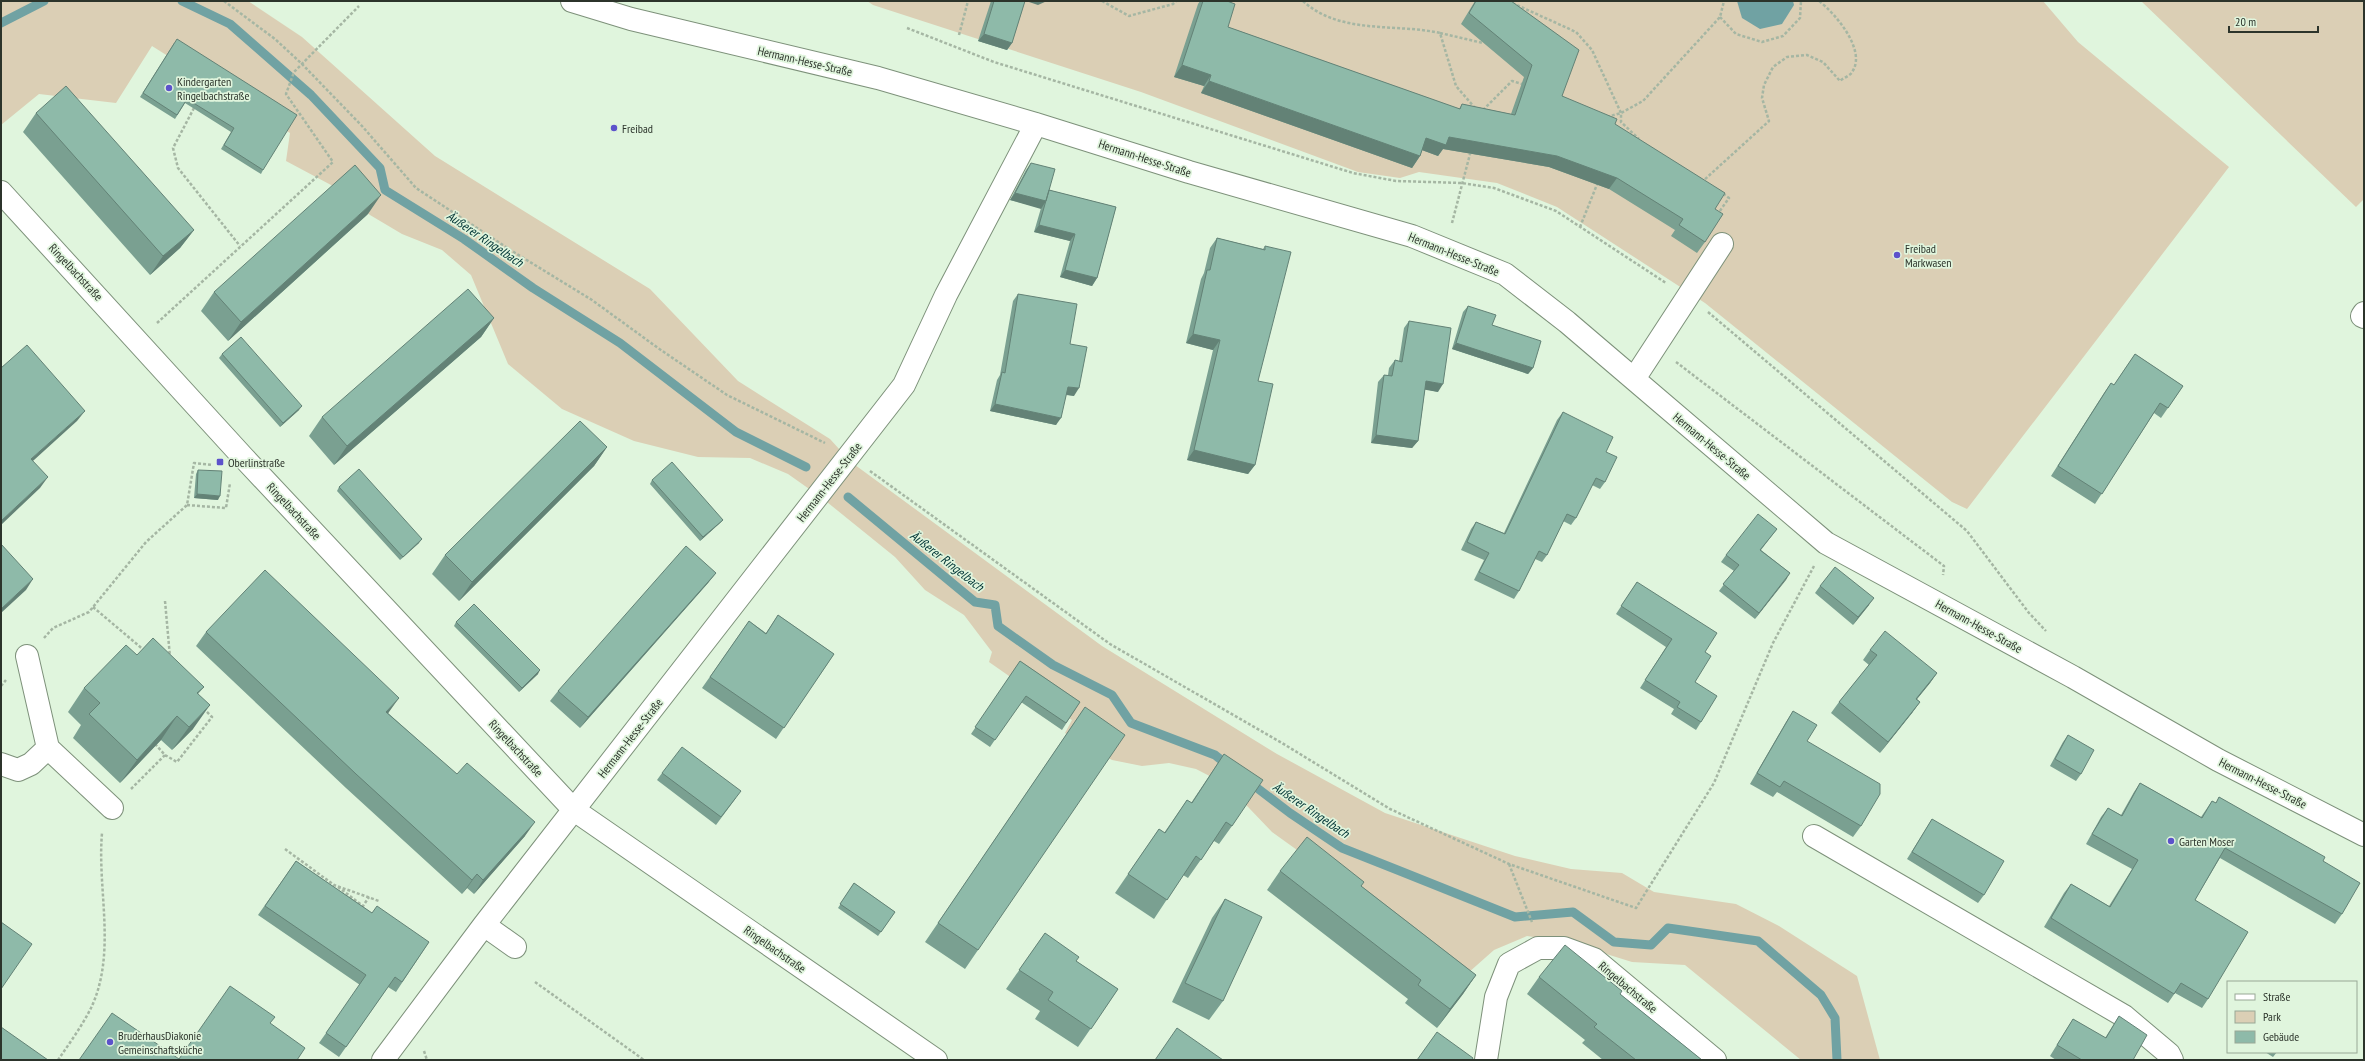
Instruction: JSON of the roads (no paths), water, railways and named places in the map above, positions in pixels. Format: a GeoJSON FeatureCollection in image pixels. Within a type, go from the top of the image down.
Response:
{"type":"FeatureCollection","features":[{"type":"Feature","properties":{"kind":"street","name":"Hermann-Hesse-Straße"},"geometry":{"type":"LineString","coordinates":[[572,1],[631,19],[878,78],[1036,124],[1189,172],[1412,236],[1505,274],[1567,322],[1826,543],[1939,604],[2218,760],[2364,835]]}},
{"type":"Feature","properties":{"kind":"street","name":"Hermann-Hesse-Straße"},"geometry":{"type":"LineString","coordinates":[[574,810],[904,385],[946,295],[1036,124]]}},
{"type":"Feature","properties":{"kind":"street","name":"Ringelbachstraße"},"geometry":{"type":"LineString","coordinates":[[1,192],[138,340],[238,462],[574,810],[936,1060]]}},
{"type":"Feature","properties":{"kind":"street"},"geometry":{"type":"LineString","coordinates":[[1634,379],[1722,244]]}},
{"type":"Feature","properties":{"kind":"street"},"geometry":{"type":"LineString","coordinates":[[2364,313],[2362,316],[2364,317]]}},
{"type":"Feature","properties":{"kind":"street"},"geometry":{"type":"LineString","coordinates":[[28,656],[48,748],[112,808]]}},
{"type":"Feature","properties":{"kind":"street"},"geometry":{"type":"LineString","coordinates":[[1,764],[18,770],[31,764],[48,748]]}},
{"type":"Feature","properties":{"kind":"street"},"geometry":{"type":"LineString","coordinates":[[383,1060],[574,810]]}},
{"type":"Feature","properties":{"kind":"street"},"geometry":{"type":"LineString","coordinates":[[1814,836],[2124,1016],[2169,1054],[2172,1060]]}},
{"type":"Feature","properties":{"kind":"street"},"geometry":{"type":"LineString","coordinates":[[484,926],[514,947]]}},
{"type":"Feature","properties":{"kind":"street","name":"Ringelbachstraße"},"geometry":{"type":"LineString","coordinates":[[1486,1060],[1496,997],[1509,964],[1538,948],[1564,948],[1594,959],[1715,1060]]}},
{"type":"Feature","properties":{"kind":"water"},"geometry":{"type":"Polygon","coordinates":[[[1737,1],[1793,1],[1794,5],[1782,24],[1760,29],[1742,18],[1737,1]]]}},
{"type":"Feature","properties":{"kind":"waterway","name":"Äußerer Ringelbach"},"geometry":{"type":"LineString","coordinates":[[1,23],[44,1]]}},
{"type":"Feature","properties":{"kind":"waterway","name":"Äußerer Ringelbach"},"geometry":{"type":"LineString","coordinates":[[182,1],[230,24],[311,95],[380,168],[385,190],[464,239],[533,288],[620,343],[736,432],[806,467]]}},
{"type":"Feature","properties":{"kind":"waterway","name":"Äußerer Ringelbach"},"geometry":{"type":"LineString","coordinates":[[848,497],[975,602],[995,605],[998,626],[1053,665],[1112,695],[1131,723],[1215,755],[1230,767]]}},
{"type":"Feature","properties":{"kind":"waterway","name":"Äußerer Ringelbach"},"geometry":{"type":"LineString","coordinates":[[1248,781],[1290,813],[1342,848],[1515,917],[1573,912],[1614,942],[1651,945],[1668,928],[1758,941],[1821,995],[1835,1018],[1837,1060]]}},
{"type":"Feature","properties":{"kind":"place","name":"Kindergarten Ringelbachstraße"},"geometry":{"type":"Point","coordinates":[169,88]}},
{"type":"Feature","properties":{"kind":"place","name":"Freibad"},"geometry":{"type":"Point","coordinates":[614,128]}},
{"type":"Feature","properties":{"kind":"place","name":"Freibad Markwasen"},"geometry":{"type":"Point","coordinates":[1897,255]}},
{"type":"Feature","properties":{"kind":"place","name":"Oberlinstraße"},"geometry":{"type":"Point","coordinates":[220,462]}},
{"type":"Feature","properties":{"kind":"place","name":"Garten Moser"},"geometry":{"type":"Point","coordinates":[2171,841]}},
{"type":"Feature","properties":{"kind":"place","name":"BruderhausDiakonie Gemeinschaftsküche"},"geometry":{"type":"Point","coordinates":[110,1042]}}]}
